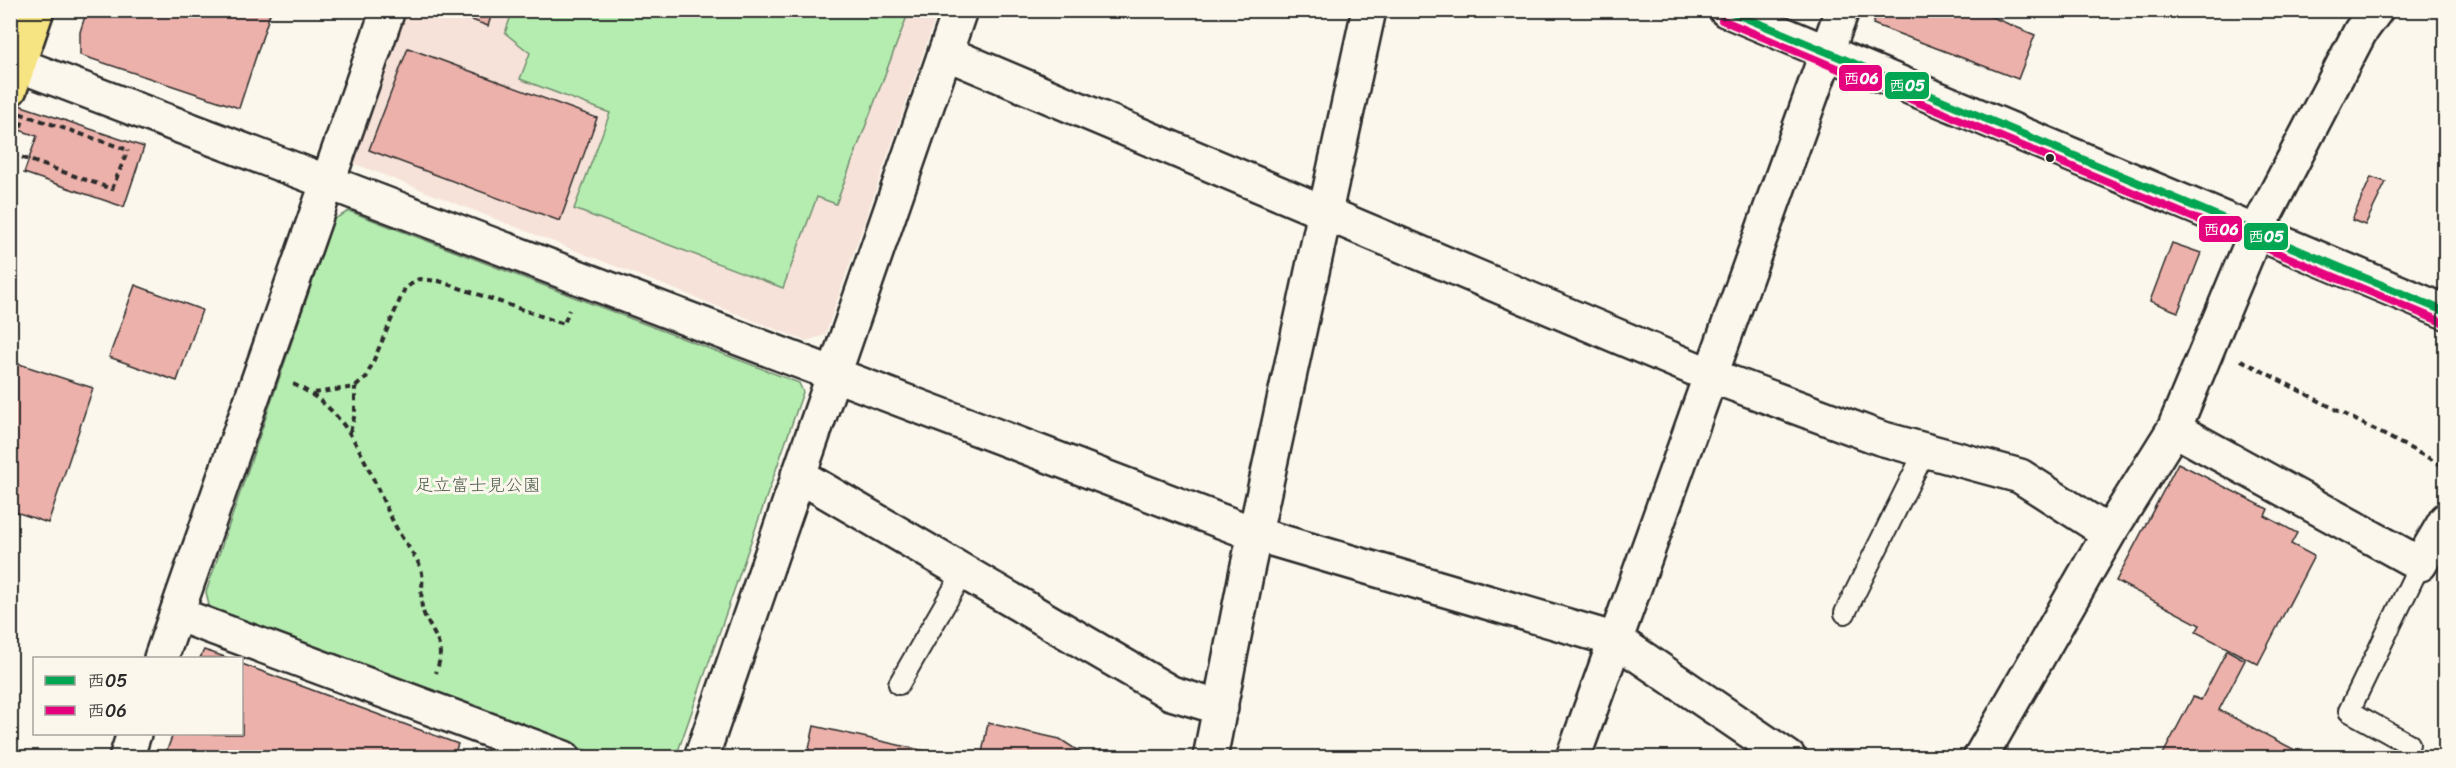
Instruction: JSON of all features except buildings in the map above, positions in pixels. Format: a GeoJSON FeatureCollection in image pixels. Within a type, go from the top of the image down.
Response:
{"type":"FeatureCollection","features":[{"type":"Feature","properties":{"kind":"main road"},"geometry":{"type":"LineString","coordinates":[[18,88],[37,10]]}},
{"type":"Feature","properties":{"kind":"street"},"geometry":{"type":"LineString","coordinates":[[161,657],[330,183],[388,10]]}},
{"type":"Feature","properties":{"kind":"street"},"geometry":{"type":"LineString","coordinates":[[701,758],[960,10]]}},
{"type":"Feature","properties":{"kind":"street"},"geometry":{"type":"LineString","coordinates":[[1210,758],[1255,534],[1369,10]]}},
{"type":"Feature","properties":{"kind":"street"},"geometry":{"type":"LineString","coordinates":[[1726,10],[2445,312]]}},
{"type":"Feature","properties":{"kind":"street"},"geometry":{"type":"LineString","coordinates":[[1573,758],[1842,10]]}},
{"type":"Feature","properties":{"kind":"street"},"geometry":{"type":"LineString","coordinates":[[1980,758],[2109,533],[2174,429],[2211,345],[2256,232],[2360,32],[2376,10]]}},
{"type":"Feature","properties":{"kind":"street"},"geometry":{"type":"LineString","coordinates":[[946,54],[1712,376],[1880,438],[2020,476],[2109,533]]}},
{"type":"Feature","properties":{"kind":"street"},"geometry":{"type":"LineString","coordinates":[[18,88],[330,183],[582,277],[832,376],[1255,534],[1616,640],[1789,758]]}},
{"type":"Feature","properties":{"kind":"street"},"geometry":{"type":"LineString","coordinates":[[2174,429],[2420,564],[2445,520]]}},
{"type":"Feature","properties":{"kind":"street"},"geometry":{"type":"LineString","coordinates":[[798,475],[1171,693],[1221,708]]}},
{"type":"Feature","properties":{"kind":"street"},"geometry":{"type":"LineString","coordinates":[[177,614],[564,758]]}},
{"type":"Feature","properties":{"kind":"street"},"geometry":{"type":"LineString","coordinates":[[126,758],[134,735]]}},
{"type":"Feature","properties":{"kind":"lane"},"geometry":{"type":"LineString","coordinates":[[1845,614],[1926,449]]}},
{"type":"Feature","properties":{"kind":"lane"},"geometry":{"type":"LineString","coordinates":[[2402,758],[2409,744],[2349,711],[2420,564]]}},
{"type":"Feature","properties":{"kind":"lane"},"geometry":{"type":"LineString","coordinates":[[898,684],[964,571]]}},
{"type":"Feature","properties":{"kind":"path"},"geometry":{"type":"LineString","coordinates":[[10,110],[128,150],[112,189],[11,155],[18,88]]}},
{"type":"Feature","properties":{"kind":"path"},"geometry":{"type":"LineString","coordinates":[[313,393],[355,387],[366,378],[405,288],[419,279],[439,280],[564,324],[572,303]]}},
{"type":"Feature","properties":{"kind":"path"},"geometry":{"type":"LineString","coordinates":[[2211,345],[2438,463],[2445,471]]}},
{"type":"Feature","properties":{"kind":"path"},"geometry":{"type":"LineString","coordinates":[[292,383],[313,393],[350,432],[422,574],[420,596],[424,614],[441,647],[441,660],[433,682]]}},
{"type":"Feature","properties":{"kind":"path"},"geometry":{"type":"LineString","coordinates":[[350,432],[355,414],[355,387]]}},
{"type":"Feature","properties":{"kind":"shaded area"},"geometry":{"type":"Polygon","coordinates":[[[407,11],[938,11],[825,335],[806,341],[353,163],[407,11]]]}},
{"type":"Feature","properties":{"kind":"green space"},"geometry":{"type":"Polygon","coordinates":[[[513,10],[909,11],[836,204],[817,197],[783,288],[574,209],[610,113],[520,79],[530,53],[505,33],[513,10]]]}},
{"type":"Feature","properties":{"kind":"green space","name":"足立富士見公園"},"geometry":{"type":"Polygon","coordinates":[[[349,211],[799,383],[803,392],[676,757],[604,757],[210,610],[206,592],[334,219],[349,211]]]}},
{"type":"Feature","properties":{"kind":"transit line","name":"西05"},"geometry":{"type":"LineString","coordinates":[[1727,10],[2446,312]]}},
{"type":"Feature","properties":{"kind":"transit line","name":"西06"},"geometry":{"type":"LineString","coordinates":[[1722,20],[2442,322]]}}]}
